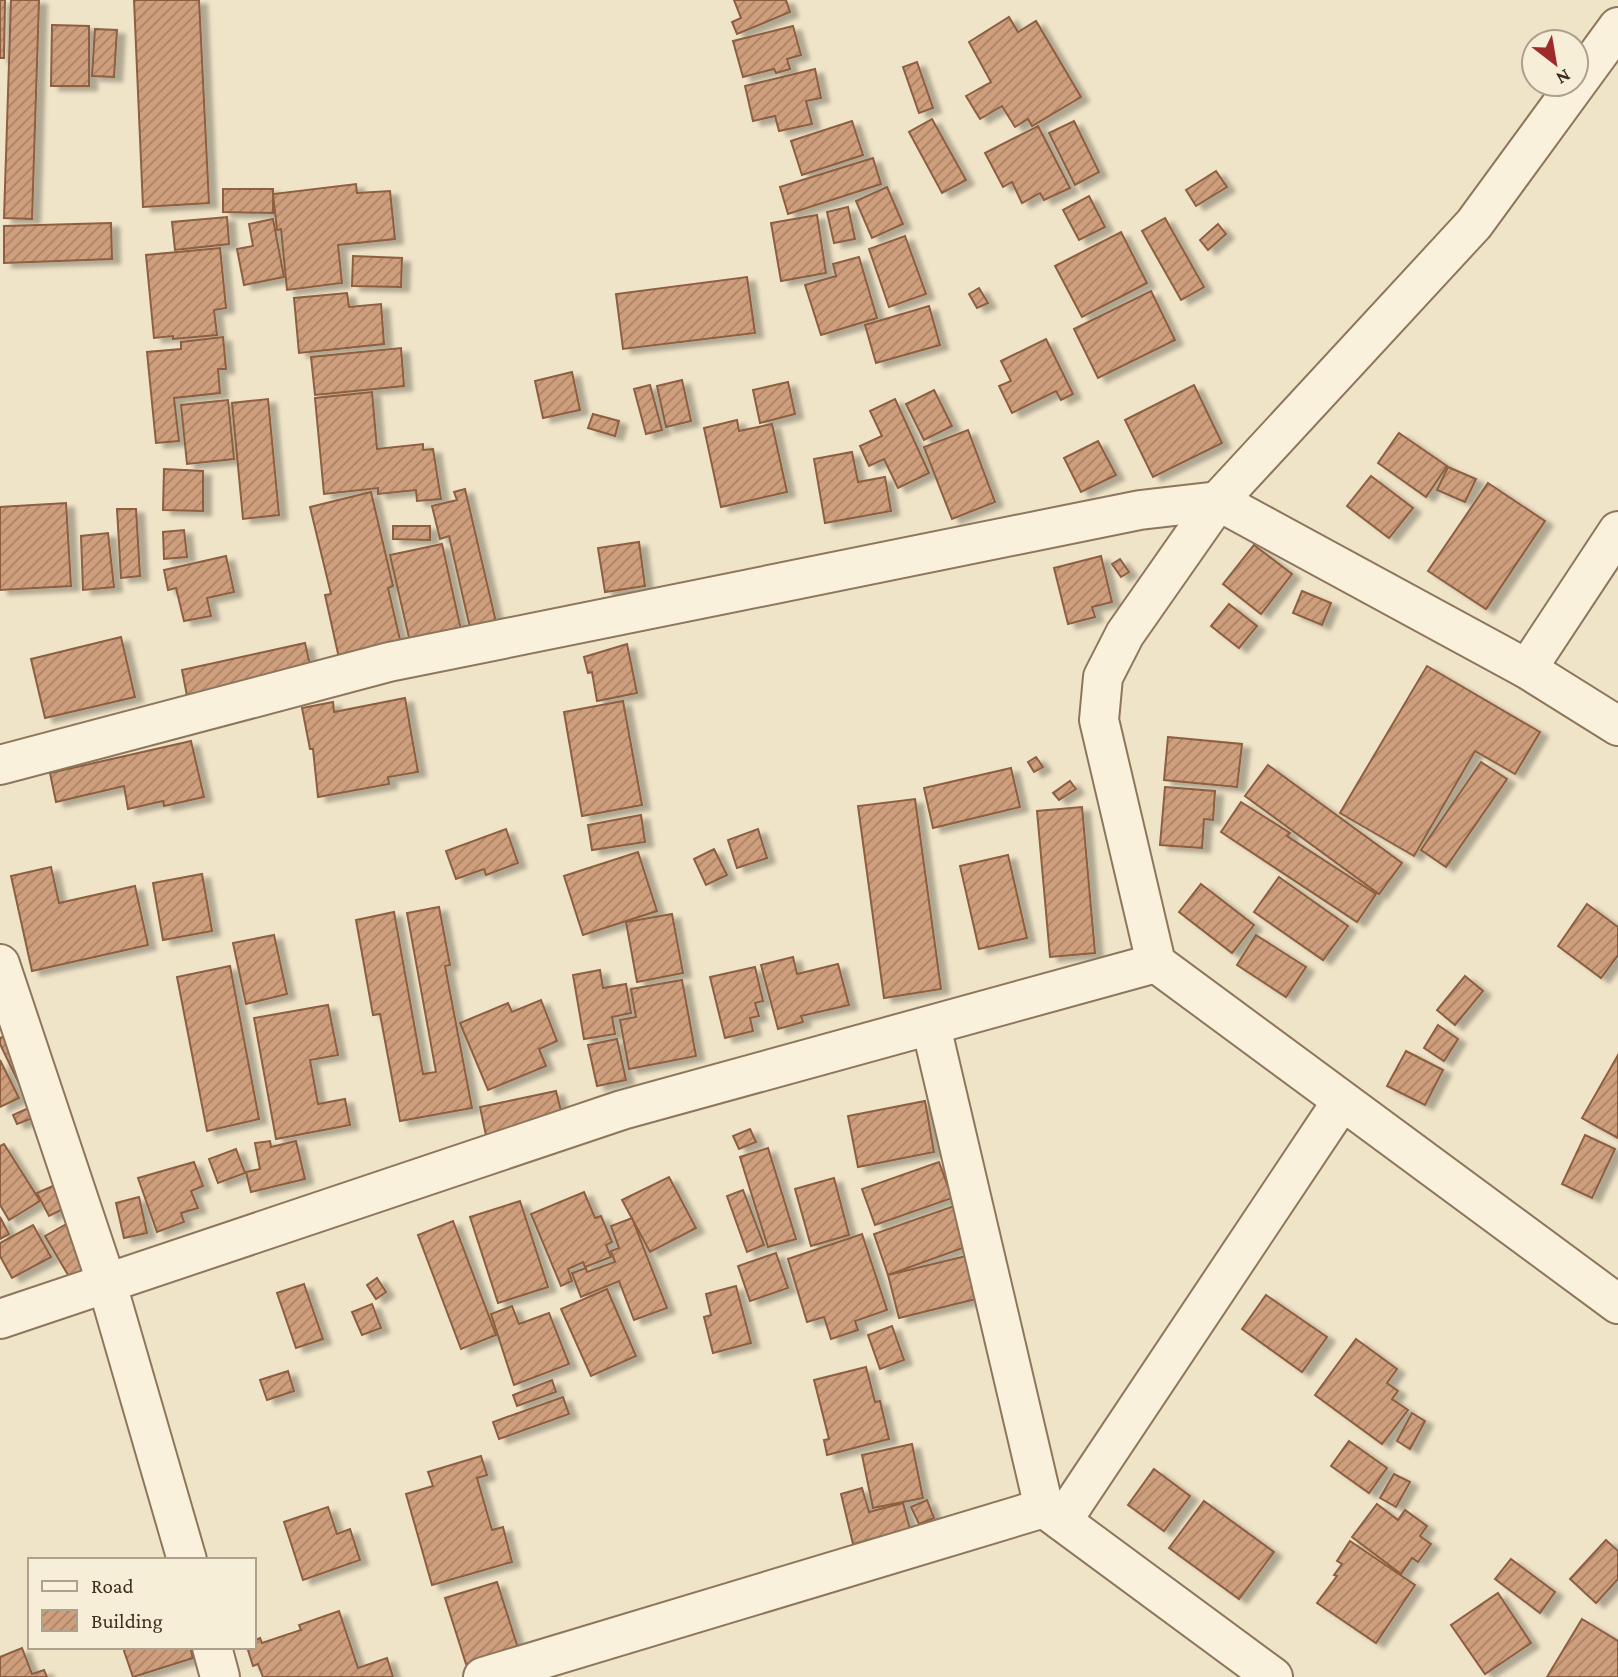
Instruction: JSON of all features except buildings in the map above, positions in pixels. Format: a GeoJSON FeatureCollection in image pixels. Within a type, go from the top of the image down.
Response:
{"type":"FeatureCollection","features":[{"type":"Feature","properties":{"kind":"street"},"geometry":{"type":"LineString","coordinates":[[1618,27],[1474,224],[1217,501],[1125,634],[1103,677],[1099,720],[1156,963],[1618,1304]]}},
{"type":"Feature","properties":{"kind":"street"},"geometry":{"type":"LineString","coordinates":[[0,765],[389,662],[1140,510],[1217,501],[1527,669],[1618,726]]}},
{"type":"Feature","properties":{"kind":"street"},"geometry":{"type":"LineString","coordinates":[[1527,669],[1618,531]]}},
{"type":"Feature","properties":{"kind":"street"},"geometry":{"type":"LineString","coordinates":[[0,1319],[622,1110],[1156,963]]}},
{"type":"Feature","properties":{"kind":"street"},"geometry":{"type":"LineString","coordinates":[[0,964],[107,1284],[186,1558]]}},
{"type":"Feature","properties":{"kind":"street"},"geometry":{"type":"LineString","coordinates":[[931,1026],[1053,1515],[1273,1677]]}},
{"type":"Feature","properties":{"kind":"street"},"geometry":{"type":"LineString","coordinates":[[482,1677],[1053,1515],[1342,1101]]}},
{"type":"Feature","properties":{"kind":"street"},"geometry":{"type":"LineString","coordinates":[[213,1649],[220,1677]]}}]}
